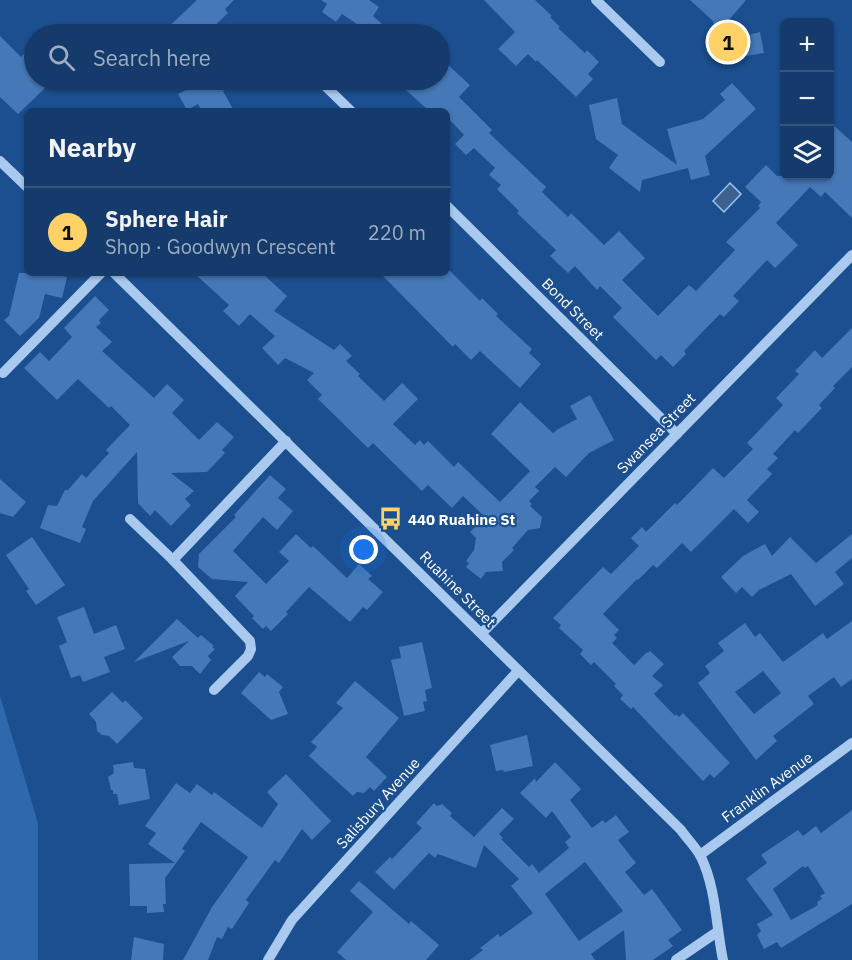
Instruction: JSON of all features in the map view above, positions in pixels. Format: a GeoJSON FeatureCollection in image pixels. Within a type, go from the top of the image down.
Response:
{"type":"FeatureCollection","features":[{"type":"Feature","properties":{"kind":"street"},"geometry":{"type":"LineString","coordinates":[[596,0],[660,62]]}},
{"type":"Feature","properties":{"kind":"street"},"geometry":{"type":"LineString","coordinates":[[329,90],[348,108]]}},
{"type":"Feature","properties":{"kind":"street"},"geometry":{"type":"LineString","coordinates":[[0,160],[24,184]]}},
{"type":"Feature","properties":{"kind":"street","name":"Bond Street"},"geometry":{"type":"LineString","coordinates":[[450,209],[677,434]]}},
{"type":"Feature","properties":{"kind":"street","name":"Swansea Street"},"geometry":{"type":"LineString","coordinates":[[482,633],[852,255]]}},
{"type":"Feature","properties":{"kind":"street"},"geometry":{"type":"LineString","coordinates":[[3,373],[98,276]]}},
{"type":"Feature","properties":{"kind":"street","name":"Ruahine Street"},"geometry":{"type":"LineString","coordinates":[[117,276],[681,830],[700,855],[711,890],[723,960]]}},
{"type":"Feature","properties":{"kind":"street"},"geometry":{"type":"LineString","coordinates":[[173,560],[286,441]]}},
{"type":"Feature","properties":{"kind":"street"},"geometry":{"type":"LineString","coordinates":[[130,519],[173,560],[250,641],[251,649],[248,656],[214,690]]}},
{"type":"Feature","properties":{"kind":"street","name":"Salisbury Avenue"},"geometry":{"type":"LineString","coordinates":[[268,960],[292,920],[518,671]]}},
{"type":"Feature","properties":{"kind":"street","name":"Franklin Avenue"},"geometry":{"type":"LineString","coordinates":[[700,855],[852,743]]}},
{"type":"Feature","properties":{"kind":"street"},"geometry":{"type":"LineString","coordinates":[[676,960],[717,932]]}},
{"type":"Feature","properties":{"kind":"shaded area"},"geometry":{"type":"Polygon","coordinates":[[[730,183],[741,194],[724,212],[713,201],[730,183]]]}},
{"type":"Feature","properties":{"kind":"shaded area"},"geometry":{"type":"Polygon","coordinates":[[[0,696],[38,823],[38,960],[0,960],[0,696]]]}},
{"type":"Feature","properties":{"kind":"building"},"geometry":{"type":"Polygon","coordinates":[[[197,0],[234,0],[225,9],[228,13],[216,24],[172,24],[197,0]]]}},
{"type":"Feature","properties":{"kind":"building"},"geometry":{"type":"Polygon","coordinates":[[[321,0],[369,0],[379,7],[373,16],[382,24],[357,24],[342,14],[336,22],[322,12],[327,4],[321,0]]]}},
{"type":"Feature","properties":{"kind":"building"},"geometry":{"type":"Polygon","coordinates":[[[484,0],[535,0],[552,16],[550,17],[560,27],[558,28],[585,53],[587,50],[599,62],[588,74],[593,79],[576,97],[528,54],[516,66],[498,49],[515,32],[484,0]]]}},
{"type":"Feature","properties":{"kind":"building"},"geometry":{"type":"Polygon","coordinates":[[[690,0],[746,0],[715,36],[713,21],[690,0]]]}},
{"type":"Feature","properties":{"kind":"building"},"geometry":{"type":"Polygon","coordinates":[[[747,29],[748,35],[760,32],[764,53],[722,60],[718,34],[747,29]]]}},
{"type":"Feature","properties":{"kind":"building"},"geometry":{"type":"Polygon","coordinates":[[[0,36],[21,57],[24,54],[24,90],[43,90],[18,114],[0,97],[0,36]]]}},
{"type":"Feature","properties":{"kind":"building"},"geometry":{"type":"Polygon","coordinates":[[[450,67],[470,85],[459,97],[492,130],[489,133],[546,187],[542,192],[568,217],[571,213],[604,245],[619,231],[645,258],[622,280],[658,316],[689,285],[696,291],[735,250],[726,242],[760,208],[758,206],[761,202],[745,187],[766,165],[777,176],[780,176],[780,180],[834,180],[834,126],[852,142],[852,218],[825,192],[821,197],[810,187],[776,223],[798,245],[775,268],[767,260],[733,296],[739,301],[724,317],[720,314],[684,351],[686,354],[673,367],[661,355],[656,360],[613,317],[622,308],[600,286],[597,290],[575,266],[568,273],[550,256],[556,250],[517,213],[519,211],[497,189],[501,185],[489,175],[495,168],[474,148],[466,155],[455,144],[464,135],[450,120],[450,108],[426,108],[406,90],[450,90],[450,67]]]}},
{"type":"Feature","properties":{"kind":"building"},"geometry":{"type":"Polygon","coordinates":[[[732,83],[756,109],[705,156],[710,175],[691,180],[688,168],[642,180],[640,192],[609,168],[618,155],[596,139],[589,105],[617,98],[622,124],[677,165],[667,129],[703,119],[725,100],[720,94],[732,83]]]}},
{"type":"Feature","properties":{"kind":"building"},"geometry":{"type":"Polygon","coordinates":[[[186,90],[225,90],[223,91],[232,108],[200,108],[198,104],[186,108],[178,94],[186,90]]]}},
{"type":"Feature","properties":{"kind":"building"},"geometry":{"type":"Polygon","coordinates":[[[450,271],[480,301],[482,298],[498,314],[496,316],[532,349],[529,353],[541,364],[520,388],[480,351],[471,360],[455,344],[453,347],[383,276],[450,276],[450,271]]]}},
{"type":"Feature","properties":{"kind":"building"},"geometry":{"type":"Polygon","coordinates":[[[19,273],[24,273],[24,276],[67,277],[62,298],[45,294],[39,318],[20,336],[4,320],[9,316],[19,273]]]}},
{"type":"Feature","properties":{"kind":"building"},"geometry":{"type":"Polygon","coordinates":[[[197,276],[265,276],[287,296],[274,311],[334,350],[340,344],[352,356],[346,361],[384,401],[402,383],[418,399],[393,424],[415,445],[420,440],[424,445],[428,441],[454,467],[458,462],[500,502],[530,471],[491,434],[520,402],[553,433],[577,419],[570,406],[590,395],[614,440],[589,453],[566,477],[555,467],[535,487],[539,491],[529,501],[532,504],[530,506],[542,517],[540,528],[528,530],[512,548],[514,550],[502,562],[503,571],[486,572],[481,579],[466,567],[469,563],[466,561],[474,550],[476,538],[470,532],[485,517],[463,496],[452,508],[428,485],[422,491],[373,443],[368,448],[318,399],[322,395],[307,380],[314,373],[285,358],[278,365],[262,348],[275,336],[250,314],[239,326],[223,311],[229,305],[197,276]]]}},
{"type":"Feature","properties":{"kind":"building"},"geometry":{"type":"Polygon","coordinates":[[[95,296],[109,310],[99,320],[101,323],[96,327],[112,342],[102,351],[154,398],[167,384],[184,400],[172,413],[199,440],[217,422],[234,437],[222,450],[225,453],[207,472],[171,473],[194,491],[185,499],[191,505],[171,526],[155,510],[150,516],[138,503],[137,452],[93,501],[82,527],[86,529],[80,543],[40,528],[48,505],[57,506],[65,490],[68,490],[82,474],[86,478],[109,453],[106,450],[130,425],[78,379],[57,400],[24,368],[40,352],[49,361],[72,337],[64,328],[95,296]]]}},
{"type":"Feature","properties":{"kind":"building"},"geometry":{"type":"Polygon","coordinates":[[[852,328],[852,367],[833,386],[835,388],[819,405],[822,408],[798,433],[795,430],[773,454],[778,458],[767,469],[772,474],[747,500],[759,512],[748,523],[734,509],[691,552],[682,543],[657,568],[653,565],[637,579],[603,614],[619,630],[614,635],[617,638],[612,643],[634,665],[650,651],[664,664],[652,676],[663,685],[654,694],[675,716],[676,714],[679,717],[683,713],[730,763],[714,778],[710,774],[703,781],[633,707],[631,709],[620,699],[623,695],[614,686],[616,684],[594,662],[591,665],[580,654],[583,650],[559,628],[561,625],[553,618],[603,567],[611,574],[639,546],[631,538],[642,527],[646,532],[675,503],[677,505],[713,468],[724,478],[753,449],[747,443],[783,405],[776,398],[799,374],[795,371],[815,350],[822,358],[852,328]]]}},
{"type":"Feature","properties":{"kind":"building"},"geometry":{"type":"Polygon","coordinates":[[[270,475],[286,489],[278,498],[293,511],[277,530],[263,517],[233,551],[266,584],[289,561],[279,552],[296,534],[311,548],[313,546],[347,578],[359,564],[372,576],[368,579],[383,592],[367,610],[363,607],[350,622],[309,587],[271,631],[266,626],[263,629],[235,596],[248,582],[212,579],[198,567],[199,554],[236,517],[234,515],[270,475]]]}},
{"type":"Feature","properties":{"kind":"building"},"geometry":{"type":"Polygon","coordinates":[[[0,479],[26,502],[13,517],[0,513],[0,479]]]}},
{"type":"Feature","properties":{"kind":"building"},"geometry":{"type":"Polygon","coordinates":[[[852,534],[852,558],[835,572],[844,584],[815,606],[791,574],[759,590],[752,597],[742,587],[736,593],[721,577],[743,556],[765,544],[772,556],[790,537],[816,563],[852,534]]]}},
{"type":"Feature","properties":{"kind":"building"},"geometry":{"type":"Polygon","coordinates":[[[32,537],[65,585],[36,605],[26,591],[29,589],[6,555],[32,537]]]}},
{"type":"Feature","properties":{"kind":"building"},"geometry":{"type":"Polygon","coordinates":[[[84,607],[94,634],[116,625],[125,649],[104,657],[110,672],[83,682],[80,675],[71,678],[59,646],[67,642],[57,617],[84,607]]]}},
{"type":"Feature","properties":{"kind":"building"},"geometry":{"type":"Polygon","coordinates":[[[177,619],[198,638],[201,635],[214,646],[212,647],[215,649],[208,656],[211,660],[200,674],[192,666],[180,666],[172,657],[189,641],[134,662],[177,619]]]}},
{"type":"Feature","properties":{"kind":"building"},"geometry":{"type":"Polygon","coordinates":[[[852,621],[852,679],[841,687],[834,677],[808,696],[814,704],[773,736],[777,741],[756,760],[698,683],[710,673],[705,666],[724,651],[718,643],[745,623],[755,637],[760,633],[783,662],[823,633],[827,639],[852,621]],[[763,671],[735,692],[754,714],[781,693],[763,671]]]}},
{"type":"Feature","properties":{"kind":"building"},"geometry":{"type":"Polygon","coordinates":[[[422,642],[432,688],[425,690],[427,701],[423,702],[425,711],[404,716],[391,660],[401,658],[399,647],[422,642]]]}},
{"type":"Feature","properties":{"kind":"building"},"geometry":{"type":"Polygon","coordinates":[[[259,672],[265,677],[267,674],[283,687],[279,692],[288,714],[271,720],[241,693],[259,672]]]}},
{"type":"Feature","properties":{"kind":"building"},"geometry":{"type":"Polygon","coordinates":[[[355,681],[399,718],[366,757],[387,777],[374,791],[370,787],[364,793],[357,792],[353,796],[309,756],[317,747],[311,742],[343,708],[336,703],[355,681]]]}},
{"type":"Feature","properties":{"kind":"building"},"geometry":{"type":"Polygon","coordinates":[[[112,692],[123,703],[125,700],[143,718],[117,744],[109,736],[97,731],[96,722],[89,714],[112,692]]]}},
{"type":"Feature","properties":{"kind":"building"},"geometry":{"type":"Polygon","coordinates":[[[527,735],[533,766],[504,772],[503,770],[496,771],[490,745],[527,735]]]}},
{"type":"Feature","properties":{"kind":"building"},"geometry":{"type":"Polygon","coordinates":[[[133,762],[134,768],[145,769],[150,799],[119,805],[117,794],[113,794],[108,777],[114,773],[113,765],[133,762]]]}},
{"type":"Feature","properties":{"kind":"building"},"geometry":{"type":"Polygon","coordinates":[[[555,762],[581,789],[570,800],[592,828],[616,815],[629,832],[618,840],[636,863],[625,872],[644,895],[652,889],[682,930],[668,940],[673,946],[653,960],[626,960],[624,930],[591,954],[595,960],[470,960],[483,950],[480,948],[498,934],[500,937],[533,913],[511,886],[519,879],[484,845],[476,868],[438,854],[435,858],[429,853],[394,890],[375,872],[390,857],[392,859],[422,828],[416,823],[434,803],[437,806],[442,804],[452,813],[450,816],[474,837],[502,808],[514,819],[499,834],[503,838],[501,839],[529,867],[532,864],[539,873],[569,848],[565,842],[571,837],[552,811],[546,818],[520,793],[535,778],[536,782],[555,762]],[[585,862],[545,894],[579,941],[623,911],[585,862]]]}},
{"type":"Feature","properties":{"kind":"building"},"geometry":{"type":"Polygon","coordinates":[[[286,774],[331,821],[312,840],[302,829],[279,863],[275,860],[246,900],[249,903],[232,929],[228,927],[222,939],[217,937],[208,960],[183,960],[212,907],[248,857],[201,822],[182,849],[185,851],[165,878],[164,912],[147,913],[147,906],[130,906],[129,864],[175,863],[148,844],[156,833],[145,826],[176,783],[190,793],[197,784],[212,795],[214,792],[262,828],[278,804],[267,792],[286,774]]]}},
{"type":"Feature","properties":{"kind":"building"},"geometry":{"type":"Polygon","coordinates":[[[852,810],[852,904],[781,948],[777,942],[764,949],[757,935],[761,931],[757,924],[773,915],[746,879],[767,863],[761,855],[798,830],[803,836],[816,826],[821,833],[852,810]],[[803,866],[773,889],[791,920],[818,905],[817,902],[822,899],[820,896],[825,893],[808,866],[805,868],[803,866]]]}},
{"type":"Feature","properties":{"kind":"building"},"geometry":{"type":"Polygon","coordinates":[[[359,881],[409,924],[411,921],[439,945],[426,960],[346,960],[337,952],[373,912],[350,891],[359,881]]]}},
{"type":"Feature","properties":{"kind":"building"},"geometry":{"type":"Polygon","coordinates":[[[134,937],[164,944],[163,960],[131,960],[134,937]]]}},
{"type":"Feature","properties":{"kind":"place","name":"Sphere Hair"},"geometry":{"type":"Point","coordinates":[728,42]}},
{"type":"Feature","properties":{"kind":"place","name":"440 Ruahine St"},"geometry":{"type":"Point","coordinates":[390,519]}}]}
